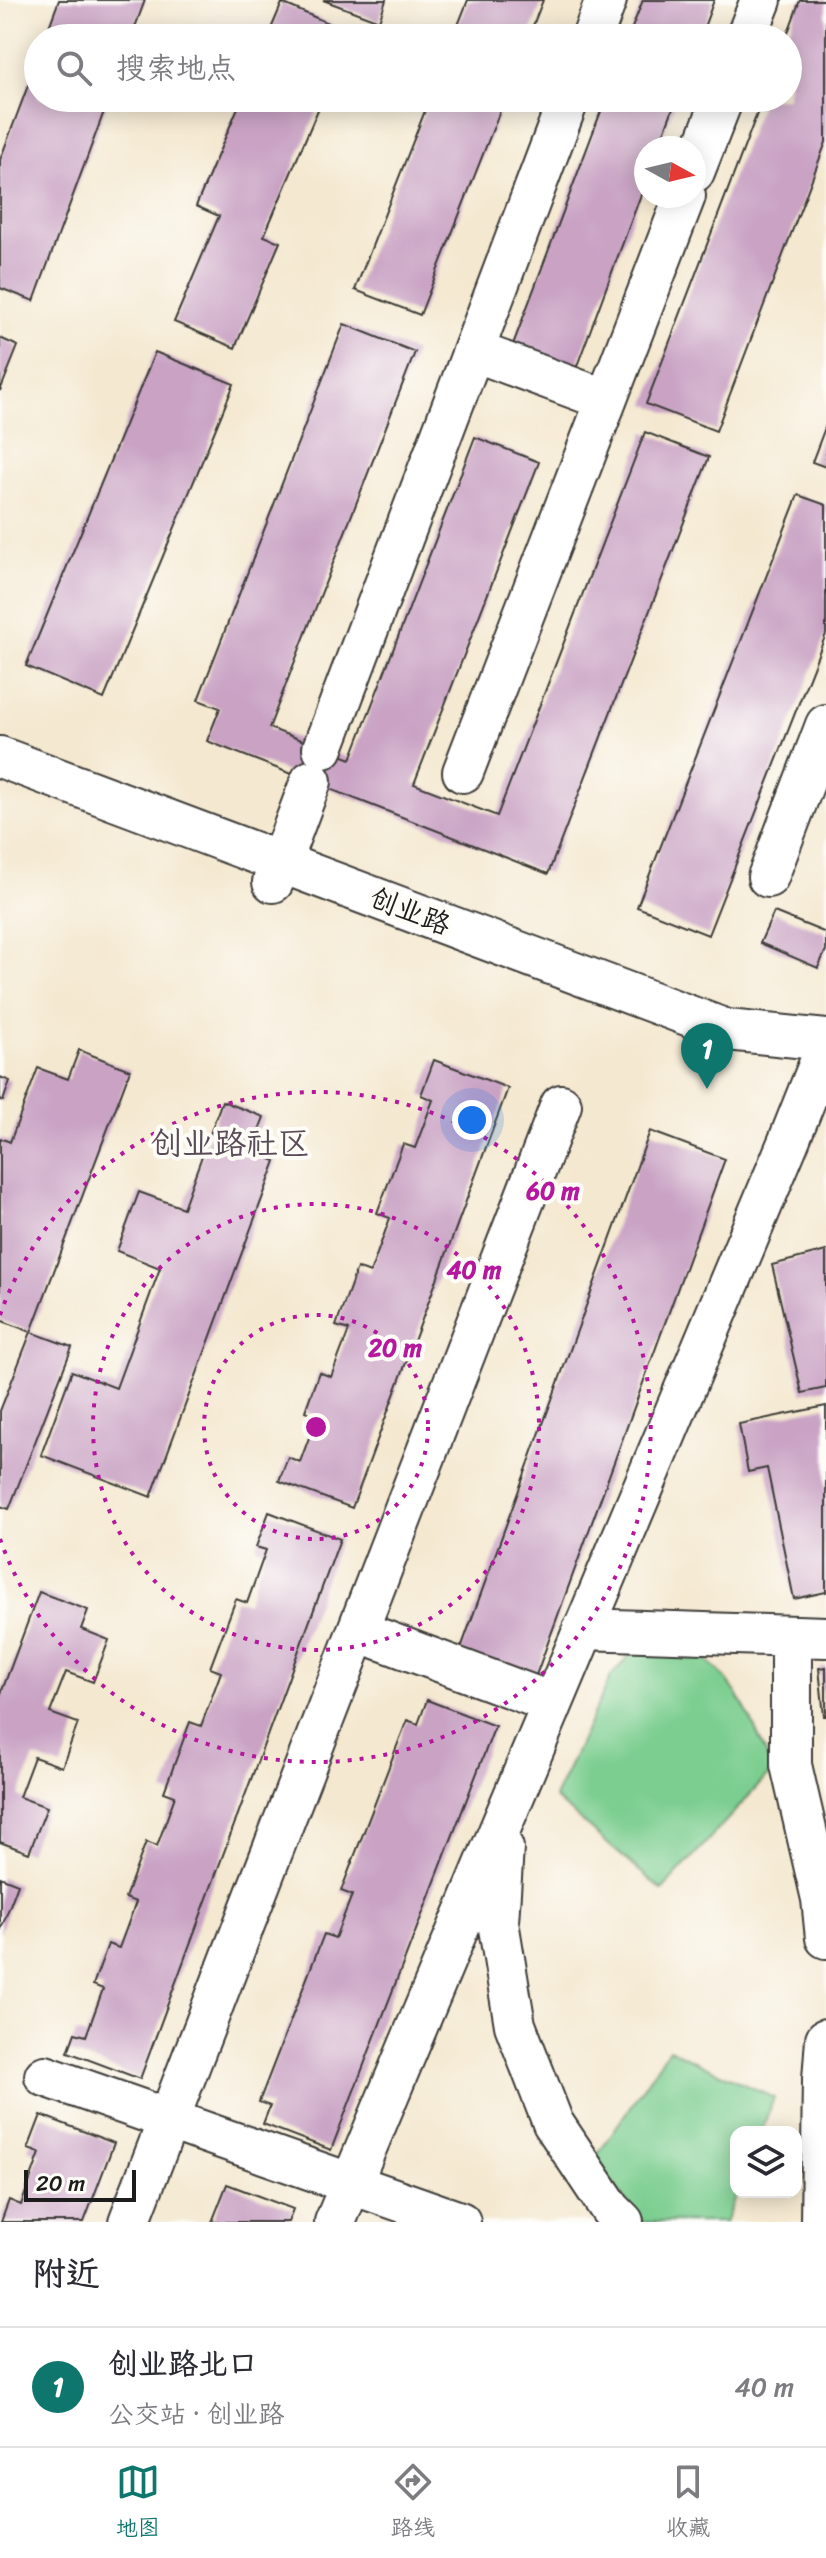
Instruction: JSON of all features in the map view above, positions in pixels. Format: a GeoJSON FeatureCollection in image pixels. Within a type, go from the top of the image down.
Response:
{"type":"FeatureCollection","features":[{"type":"Feature","properties":{"kind":"street"},"geometry":{"type":"LineString","coordinates":[[597,24],[606,0]]}},
{"type":"Feature","properties":{"kind":"street"},"geometry":{"type":"LineString","coordinates":[[752,24],[761,0]]}},
{"type":"Feature","properties":{"kind":"street"},"geometry":{"type":"LineString","coordinates":[[277,872],[564,112]]}},
{"type":"Feature","properties":{"kind":"street"},"geometry":{"type":"LineString","coordinates":[[706,141],[718,112]]}},
{"type":"Feature","properties":{"kind":"street"},"geometry":{"type":"LineString","coordinates":[[463,772],[680,208]]}},
{"type":"Feature","properties":{"kind":"street"},"geometry":{"type":"LineString","coordinates":[[474,351],[606,400]]}},
{"type":"Feature","properties":{"kind":"street"},"geometry":{"type":"LineString","coordinates":[[768,877],[826,725]]}},
{"type":"Feature","properties":{"kind":"street","name":"创业路"},"geometry":{"type":"LineString","coordinates":[[0,757],[277,872],[719,1048],[824,1050]]}},
{"type":"Feature","properties":{"kind":"street","name":"创业路"},"geometry":{"type":"LineString","coordinates":[[0,778],[277,872]]}},
{"type":"Feature","properties":{"kind":"street"},"geometry":{"type":"LineString","coordinates":[[335,2222],[824,1050]]}},
{"type":"Feature","properties":{"kind":"street"},"geometry":{"type":"LineString","coordinates":[[129,2222],[561,1105]]}},
{"type":"Feature","properties":{"kind":"street"},"geometry":{"type":"LineString","coordinates":[[583,1629],[809,1636],[791,1765],[822,1899],[826,1938]]}},
{"type":"Feature","properties":{"kind":"street"},"geometry":{"type":"LineString","coordinates":[[358,1631],[552,1703]]}},
{"type":"Feature","properties":{"kind":"street"},"geometry":{"type":"LineString","coordinates":[[505,1817],[498,1922],[515,2025],[553,2123],[611,2210],[623,2222]]}},
{"type":"Feature","properties":{"kind":"street"},"geometry":{"type":"LineString","coordinates":[[821,2222],[822,2093],[826,2039]]}},
{"type":"Feature","properties":{"kind":"street"},"geometry":{"type":"LineString","coordinates":[[45,2076],[460,2222]]}},
{"type":"Feature","properties":{"kind":"green space"},"geometry":{"type":"Polygon","coordinates":[[[654,1646],[680,1648],[698,1655],[714,1667],[739,1697],[773,1770],[662,1890],[554,1798],[611,1676],[633,1652],[654,1646]]]}},
{"type":"Feature","properties":{"kind":"green space"},"geometry":{"type":"Polygon","coordinates":[[[669,2049],[774,2098],[763,2126],[730,2126],[730,2198],[735,2198],[725,2222],[643,2222],[594,2160],[669,2049]]]}},
{"type":"Feature","properties":{"kind":"building"},"geometry":{"type":"Polygon","coordinates":[[[59,0],[145,0],[136,24],[50,24],[59,0]]]}},
{"type":"Feature","properties":{"kind":"building"},"geometry":{"type":"Polygon","coordinates":[[[323,0],[386,0],[379,21],[323,0]]]}},
{"type":"Feature","properties":{"kind":"building"},"geometry":{"type":"Polygon","coordinates":[[[468,0],[543,0],[534,24],[459,24],[468,0]]]}},
{"type":"Feature","properties":{"kind":"building"},"geometry":{"type":"Polygon","coordinates":[[[643,0],[714,0],[705,24],[634,24],[643,0]]]}},
{"type":"Feature","properties":{"kind":"building"},"geometry":{"type":"Polygon","coordinates":[[[800,0],[826,0],[826,142],[716,431],[646,404],[758,112],[802,112],[802,24],[791,24],[800,0]]]}},
{"type":"Feature","properties":{"kind":"building"},"geometry":{"type":"Polygon","coordinates":[[[282,3],[330,24],[273,24],[282,3]]]}},
{"type":"Feature","properties":{"kind":"building"},"geometry":{"type":"Polygon","coordinates":[[[24,96],[24,112],[104,112],[34,301],[0,288],[0,160],[24,96]]]}},
{"type":"Feature","properties":{"kind":"building"},"geometry":{"type":"Polygon","coordinates":[[[236,112],[317,112],[264,236],[280,242],[235,348],[174,322],[219,216],[196,206],[236,112]]]}},
{"type":"Feature","properties":{"kind":"building"},"geometry":{"type":"Polygon","coordinates":[[[425,112],[500,112],[420,315],[355,290],[425,112]]]}},
{"type":"Feature","properties":{"kind":"building"},"geometry":{"type":"Polygon","coordinates":[[[601,112],[672,112],[663,136],[634,136],[636,208],[574,374],[511,350],[601,112]]]}},
{"type":"Feature","properties":{"kind":"building"},"geometry":{"type":"Polygon","coordinates":[[[344,324],[415,352],[269,728],[351,759],[475,437],[539,462],[414,784],[497,816],[645,432],[709,457],[548,874],[207,741],[220,708],[198,700],[344,324]]]}},
{"type":"Feature","properties":{"kind":"building"},"geometry":{"type":"Polygon","coordinates":[[[0,338],[18,346],[0,391],[0,338]]]}},
{"type":"Feature","properties":{"kind":"building"},"geometry":{"type":"Polygon","coordinates":[[[155,352],[234,384],[104,699],[26,666],[155,352]]]}},
{"type":"Feature","properties":{"kind":"building"},"geometry":{"type":"Polygon","coordinates":[[[826,425],[826,467],[812,462],[826,425]]]}},
{"type":"Feature","properties":{"kind":"building"},"geometry":{"type":"Polygon","coordinates":[[[798,495],[826,505],[826,634],[708,935],[637,907],[798,495]]]}},
{"type":"Feature","properties":{"kind":"building"},"geometry":{"type":"Polygon","coordinates":[[[774,912],[826,933],[826,950],[818,968],[760,943],[774,912]]]}},
{"type":"Feature","properties":{"kind":"building"},"geometry":{"type":"Polygon","coordinates":[[[79,1050],[130,1070],[31,1332],[0,1320],[0,1138],[10,1142],[38,1068],[68,1079],[79,1050]]]}},
{"type":"Feature","properties":{"kind":"building"},"geometry":{"type":"Polygon","coordinates":[[[434,1060],[508,1088],[352,1508],[279,1481],[288,1457],[300,1462],[317,1416],[305,1411],[319,1372],[331,1377],[349,1330],[336,1326],[357,1268],[370,1273],[390,1218],[377,1213],[403,1144],[415,1148],[433,1100],[421,1095],[434,1060]]]}},
{"type":"Feature","properties":{"kind":"building"},"geometry":{"type":"Polygon","coordinates":[[[0,1077],[10,1081],[3,1101],[0,1100],[0,1077]]]}},
{"type":"Feature","properties":{"kind":"building"},"geometry":{"type":"Polygon","coordinates":[[[222,1101],[264,1117],[251,1151],[276,1161],[151,1497],[41,1455],[72,1371],[116,1388],[160,1268],[117,1251],[139,1192],[183,1208],[222,1101]]]}},
{"type":"Feature","properties":{"kind":"building"},"geometry":{"type":"Polygon","coordinates":[[[650,1131],[725,1159],[535,1678],[460,1651],[650,1131]]]}},
{"type":"Feature","properties":{"kind":"building"},"geometry":{"type":"Polygon","coordinates":[[[826,1251],[826,1388],[802,1393],[772,1265],[826,1251]]]}},
{"type":"Feature","properties":{"kind":"building"},"geometry":{"type":"Polygon","coordinates":[[[31,1332],[72,1347],[9,1509],[0,1506],[0,1411],[31,1332]]]}},
{"type":"Feature","properties":{"kind":"building"},"geometry":{"type":"Polygon","coordinates":[[[826,1406],[826,1592],[794,1599],[767,1468],[748,1472],[739,1424],[826,1406]]]}},
{"type":"Feature","properties":{"kind":"building"},"geometry":{"type":"Polygon","coordinates":[[[269,1512],[340,1539],[140,2079],[68,2052],[75,2033],[86,2036],[103,1989],[93,1985],[108,1944],[119,1948],[136,1902],[125,1898],[146,1842],[157,1846],[175,1796],[164,1792],[190,1722],[201,1726],[221,1672],[210,1668],[236,1599],[247,1603],[266,1550],[256,1547],[269,1512]]]}},
{"type":"Feature","properties":{"kind":"building"},"geometry":{"type":"Polygon","coordinates":[[[39,1592],[88,1610],[81,1629],[109,1640],[93,1682],[66,1672],[50,1713],[78,1723],[62,1767],[34,1757],[19,1797],[47,1807],[29,1853],[0,1842],[0,1696],[39,1592]]]}},
{"type":"Feature","properties":{"kind":"building"},"geometry":{"type":"Polygon","coordinates":[[[826,1667],[826,1716],[824,1716],[819,1668],[826,1667]]]}},
{"type":"Feature","properties":{"kind":"building"},"geometry":{"type":"Polygon","coordinates":[[[427,1700],[495,1726],[331,2150],[263,2124],[270,2106],[259,2102],[324,1934],[335,1938],[352,1895],[341,1891],[407,1720],[418,1724],[427,1700]]]}},
{"type":"Feature","properties":{"kind":"building"},"geometry":{"type":"Polygon","coordinates":[[[0,1877],[18,1884],[0,1932],[0,1877]]]}},
{"type":"Feature","properties":{"kind":"building"},"geometry":{"type":"Polygon","coordinates":[[[41,2115],[114,2143],[84,2222],[1,2222],[9,2200],[21,2205],[40,2153],[28,2149],[41,2115]]]}},
{"type":"Feature","properties":{"kind":"building"},"geometry":{"type":"Polygon","coordinates":[[[227,2184],[293,2209],[288,2222],[212,2222],[227,2184]]]}},
{"type":"Feature","properties":{"kind":"place","name":"创业路北口"},"geometry":{"type":"Point","coordinates":[707,1089]}},
{"type":"Feature","properties":{"kind":"district","name":"创业路社区"},"geometry":{"type":"Point","coordinates":[230,1143]}}]}
